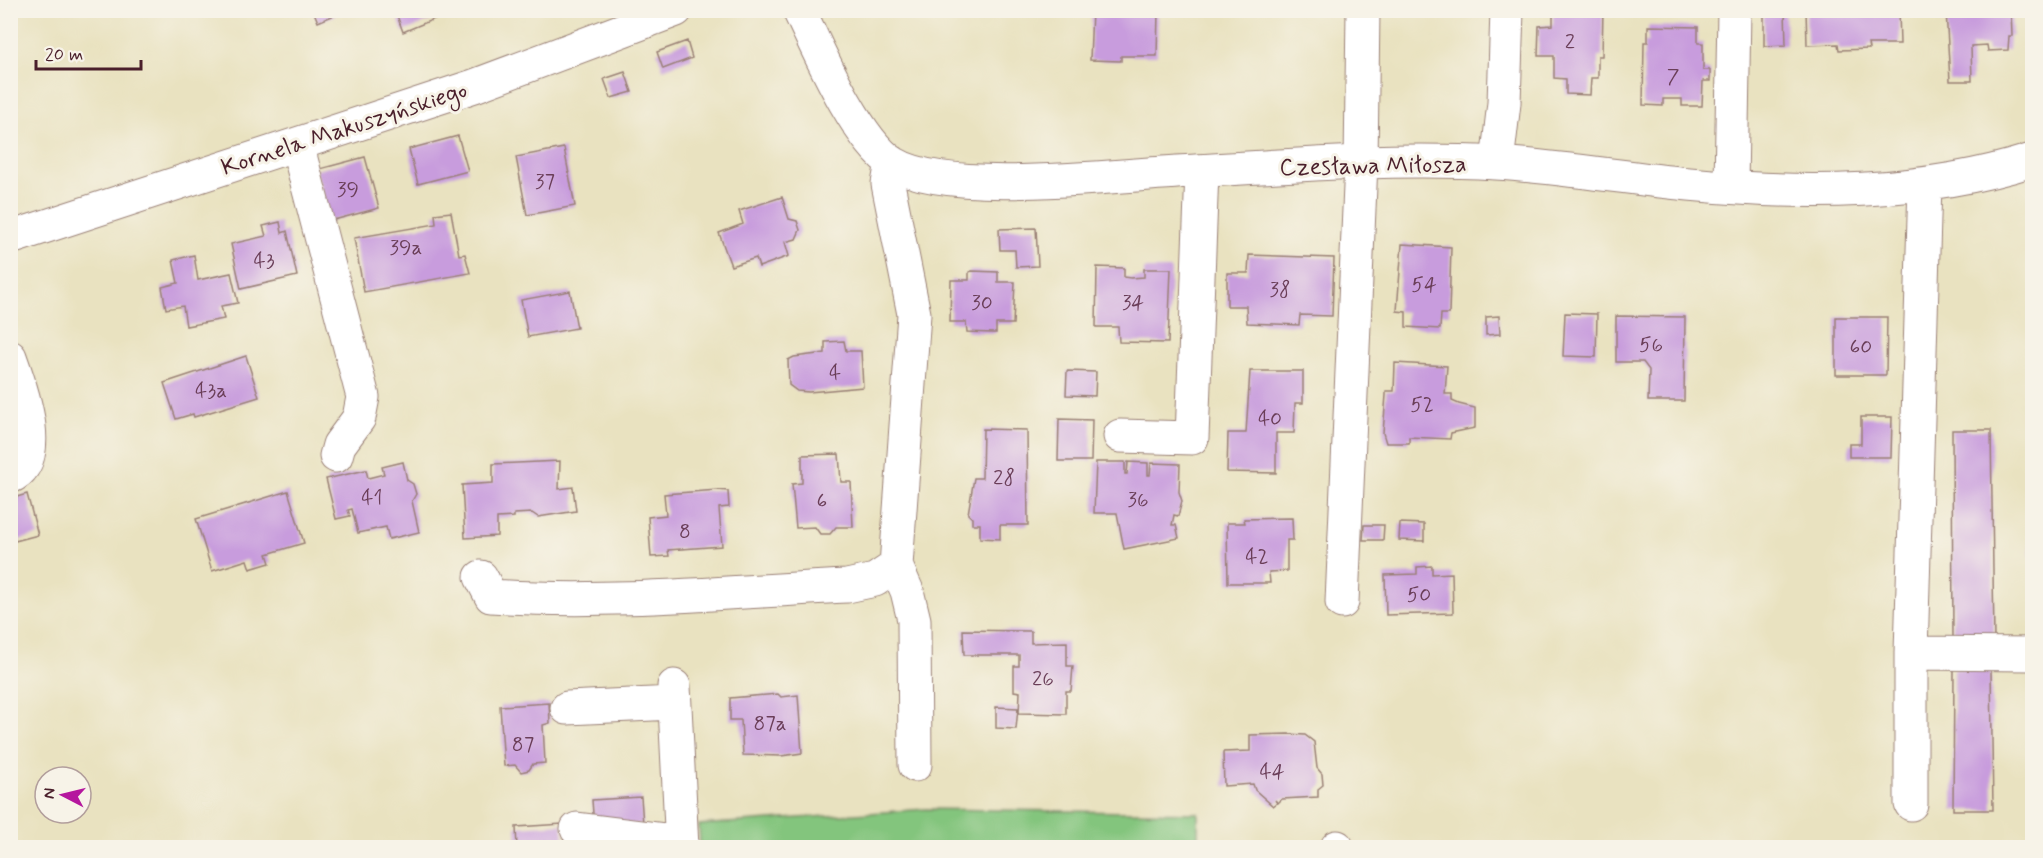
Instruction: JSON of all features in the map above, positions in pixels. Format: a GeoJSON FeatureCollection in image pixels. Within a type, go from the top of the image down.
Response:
{"type":"FeatureCollection","features":[{"type":"Feature","properties":{"kind":"street","name":"Kornela Makuszyńskiego"},"geometry":{"type":"LineString","coordinates":[[10,238],[474,86],[676,10]]}},
{"type":"Feature","properties":{"kind":"street","name":"Czesława Miłosza"},"geometry":{"type":"LineString","coordinates":[[799,10],[843,99],[870,139],[892,162],[940,179],[976,181],[1361,163],[1497,164],[1731,186],[1860,190],[1925,184],[1996,172],[2032,160]]}},
{"type":"Feature","properties":{"kind":"street"},"geometry":{"type":"LineString","coordinates":[[1342,602],[1361,163],[1363,10]]}},
{"type":"Feature","properties":{"kind":"street"},"geometry":{"type":"LineString","coordinates":[[1497,164],[1504,103],[1507,10]]}},
{"type":"Feature","properties":{"kind":"street"},"geometry":{"type":"LineString","coordinates":[[1731,186],[1734,10]]}},
{"type":"Feature","properties":{"kind":"street"},"geometry":{"type":"LineString","coordinates":[[297,144],[363,397],[359,418],[339,445],[336,456]]}},
{"type":"Feature","properties":{"kind":"street"},"geometry":{"type":"LineString","coordinates":[[892,162],[888,184],[914,314],[896,566],[907,591],[914,620],[915,765]]}},
{"type":"Feature","properties":{"kind":"street"},"geometry":{"type":"LineString","coordinates":[[1120,436],[1192,438],[1202,171]]}},
{"type":"Feature","properties":{"kind":"street"},"geometry":{"type":"LineString","coordinates":[[1911,804],[1911,653],[1925,184]]}},
{"type":"Feature","properties":{"kind":"street"},"geometry":{"type":"LineString","coordinates":[[10,357],[31,434],[27,459],[17,474],[10,477]]}},
{"type":"Feature","properties":{"kind":"street"},"geometry":{"type":"LineString","coordinates":[[481,577],[491,596],[531,599],[847,586],[875,580],[896,566]]}},
{"type":"Feature","properties":{"kind":"street"},"geometry":{"type":"LineString","coordinates":[[1911,653],[2032,654]]}},
{"type":"Feature","properties":{"kind":"street"},"geometry":{"type":"LineString","coordinates":[[567,708],[674,694],[682,844],[577,829]]}},
{"type":"Feature","properties":{"kind":"green space"},"geometry":{"type":"Polygon","coordinates":[[[926,809],[1198,813],[1198,847],[700,847],[699,825],[926,809]]]}},
{"type":"Feature","properties":{"kind":"building"},"geometry":{"type":"Polygon","coordinates":[[[313,10],[344,10],[344,11],[318,22],[313,10]]]}},
{"type":"Feature","properties":{"kind":"building"},"geometry":{"type":"Polygon","coordinates":[[[395,10],[451,10],[451,12],[403,32],[395,10]]]}},
{"type":"Feature","properties":{"kind":"building"},"geometry":{"type":"Polygon","coordinates":[[[1092,10],[1156,14],[1158,11],[1157,56],[1121,56],[1121,61],[1090,60],[1092,10]]]}},
{"type":"Feature","properties":{"kind":"building"},"geometry":{"type":"Polygon","coordinates":[[[1553,10],[1603,10],[1602,56],[1598,56],[1598,78],[1591,78],[1590,95],[1566,94],[1566,79],[1554,78],[1554,56],[1538,56],[1539,26],[1553,25],[1553,10]]]}},
{"type":"Feature","properties":{"kind":"building"},"geometry":{"type":"Polygon","coordinates":[[[1764,10],[1785,10],[1786,45],[1764,46],[1764,10]]]}},
{"type":"Feature","properties":{"kind":"building"},"geometry":{"type":"Polygon","coordinates":[[[1806,10],[1899,10],[1900,44],[1868,44],[1869,49],[1839,50],[1838,44],[1807,45],[1806,10]]]}},
{"type":"Feature","properties":{"kind":"building"},"geometry":{"type":"Polygon","coordinates":[[[1946,10],[2011,10],[2012,36],[2009,36],[2008,50],[1988,51],[1987,45],[1971,46],[1972,81],[1950,81],[1946,10]]]}},
{"type":"Feature","properties":{"kind":"building"},"geometry":{"type":"Polygon","coordinates":[[[1648,26],[1698,27],[1698,43],[1703,43],[1703,70],[1710,70],[1710,81],[1703,81],[1702,106],[1682,106],[1682,99],[1663,99],[1663,106],[1643,105],[1644,42],[1648,42],[1648,26]]]}},
{"type":"Feature","properties":{"kind":"building"},"geometry":{"type":"Polygon","coordinates":[[[687,41],[692,58],[663,69],[657,52],[687,41]]]}},
{"type":"Feature","properties":{"kind":"building"},"geometry":{"type":"Polygon","coordinates":[[[625,72],[632,92],[611,98],[604,79],[625,72]]]}},
{"type":"Feature","properties":{"kind":"building"},"geometry":{"type":"Polygon","coordinates":[[[458,136],[468,171],[418,184],[409,149],[458,136]]]}},
{"type":"Feature","properties":{"kind":"building"},"geometry":{"type":"Polygon","coordinates":[[[564,148],[575,206],[527,215],[516,157],[564,148]]]}},
{"type":"Feature","properties":{"kind":"building"},"geometry":{"type":"Polygon","coordinates":[[[365,157],[379,208],[330,221],[316,170],[365,157]]]}},
{"type":"Feature","properties":{"kind":"building"},"geometry":{"type":"Polygon","coordinates":[[[782,197],[789,219],[797,221],[800,230],[796,239],[785,242],[789,256],[759,267],[756,258],[731,266],[719,233],[743,224],[739,211],[782,197]]]}},
{"type":"Feature","properties":{"kind":"building"},"geometry":{"type":"Polygon","coordinates":[[[451,212],[459,255],[465,254],[470,273],[364,292],[354,238],[436,224],[435,214],[451,212]]]}},
{"type":"Feature","properties":{"kind":"building"},"geometry":{"type":"Polygon","coordinates":[[[280,222],[282,233],[287,231],[297,276],[241,289],[231,244],[266,236],[263,226],[280,222]]]}},
{"type":"Feature","properties":{"kind":"building"},"geometry":{"type":"Polygon","coordinates":[[[1036,228],[1038,266],[1016,267],[1015,250],[1000,250],[999,229],[1036,228]]]}},
{"type":"Feature","properties":{"kind":"building"},"geometry":{"type":"Polygon","coordinates":[[[1402,244],[1451,247],[1449,314],[1441,314],[1440,329],[1406,327],[1406,312],[1397,311],[1402,244]]]}},
{"type":"Feature","properties":{"kind":"building"},"geometry":{"type":"Polygon","coordinates":[[[194,255],[198,280],[231,273],[238,303],[221,306],[224,319],[186,326],[183,306],[166,309],[162,287],[178,283],[173,260],[194,255]]]}},
{"type":"Feature","properties":{"kind":"building"},"geometry":{"type":"Polygon","coordinates":[[[1249,255],[1334,258],[1332,316],[1300,315],[1299,325],[1247,323],[1246,306],[1227,306],[1227,273],[1248,273],[1249,255]]]}},
{"type":"Feature","properties":{"kind":"building"},"geometry":{"type":"Polygon","coordinates":[[[1097,267],[1124,268],[1124,277],[1131,278],[1144,277],[1144,269],[1171,269],[1168,343],[1119,342],[1118,327],[1096,327],[1097,267]]]}},
{"type":"Feature","properties":{"kind":"building"},"geometry":{"type":"Polygon","coordinates":[[[969,272],[998,272],[998,282],[1015,282],[1013,324],[996,324],[996,333],[993,333],[967,332],[966,322],[950,322],[951,280],[969,280],[969,272]]]}},
{"type":"Feature","properties":{"kind":"building"},"geometry":{"type":"Polygon","coordinates":[[[570,291],[577,328],[528,337],[521,300],[570,291]]]}},
{"type":"Feature","properties":{"kind":"building"},"geometry":{"type":"Polygon","coordinates":[[[1565,313],[1597,314],[1596,357],[1563,356],[1565,313]]]}},
{"type":"Feature","properties":{"kind":"building"},"geometry":{"type":"Polygon","coordinates":[[[1499,316],[1500,334],[1486,335],[1486,317],[1499,316]]]}},
{"type":"Feature","properties":{"kind":"building"},"geometry":{"type":"Polygon","coordinates":[[[1616,316],[1685,317],[1684,401],[1648,401],[1649,370],[1643,362],[1616,362],[1616,316]]]}},
{"type":"Feature","properties":{"kind":"building"},"geometry":{"type":"Polygon","coordinates":[[[1836,317],[1887,317],[1886,375],[1836,375],[1836,317]]]}},
{"type":"Feature","properties":{"kind":"building"},"geometry":{"type":"Polygon","coordinates":[[[844,341],[846,351],[861,351],[863,387],[809,392],[797,391],[789,385],[788,360],[794,357],[825,353],[825,342],[844,341]]]}},
{"type":"Feature","properties":{"kind":"building"},"geometry":{"type":"Polygon","coordinates":[[[246,356],[259,397],[194,417],[193,414],[176,419],[164,383],[246,356]]]}},
{"type":"Feature","properties":{"kind":"building"},"geometry":{"type":"Polygon","coordinates":[[[1395,363],[1447,366],[1445,394],[1452,394],[1452,401],[1475,408],[1475,428],[1451,433],[1450,439],[1409,437],[1409,443],[1386,443],[1383,433],[1386,391],[1394,391],[1395,363]]]}},
{"type":"Feature","properties":{"kind":"building"},"geometry":{"type":"Polygon","coordinates":[[[1067,371],[1096,372],[1095,396],[1066,395],[1067,371]]]}},
{"type":"Feature","properties":{"kind":"building"},"geometry":{"type":"Polygon","coordinates":[[[1250,371],[1303,371],[1303,403],[1295,403],[1294,433],[1276,433],[1276,473],[1227,472],[1228,433],[1246,433],[1250,371]]]}},
{"type":"Feature","properties":{"kind":"building"},"geometry":{"type":"Polygon","coordinates":[[[1861,417],[1892,417],[1891,457],[1849,457],[1849,444],[1861,444],[1861,417]]]}},
{"type":"Feature","properties":{"kind":"building"},"geometry":{"type":"Polygon","coordinates":[[[1059,419],[1092,420],[1091,461],[1058,461],[1059,419]]]}},
{"type":"Feature","properties":{"kind":"building"},"geometry":{"type":"Polygon","coordinates":[[[983,429],[1027,430],[1028,525],[1000,525],[1000,539],[980,538],[980,524],[972,524],[972,518],[968,514],[974,478],[982,478],[983,429]]]}},
{"type":"Feature","properties":{"kind":"building"},"geometry":{"type":"Polygon","coordinates":[[[1952,430],[1991,430],[1994,641],[1953,642],[1952,430]]]}},
{"type":"Feature","properties":{"kind":"building"},"geometry":{"type":"Polygon","coordinates":[[[839,454],[841,482],[851,482],[853,527],[836,527],[830,534],[820,534],[815,527],[796,528],[792,484],[802,483],[802,455],[839,454]]]}},
{"type":"Feature","properties":{"kind":"building"},"geometry":{"type":"Polygon","coordinates":[[[560,461],[559,489],[573,487],[576,511],[538,517],[532,513],[497,518],[497,536],[465,538],[462,485],[493,483],[493,464],[560,461]]]}},
{"type":"Feature","properties":{"kind":"building"},"geometry":{"type":"Polygon","coordinates":[[[403,462],[407,480],[413,484],[416,494],[412,501],[419,532],[389,539],[386,527],[358,533],[352,509],[348,510],[350,516],[336,519],[326,479],[366,470],[368,478],[384,474],[382,467],[403,462]]]}},
{"type":"Feature","properties":{"kind":"building"},"geometry":{"type":"Polygon","coordinates":[[[1096,462],[1125,462],[1125,474],[1127,474],[1128,462],[1148,463],[1148,475],[1150,475],[1151,463],[1180,464],[1179,492],[1182,501],[1178,516],[1174,515],[1172,525],[1176,525],[1179,538],[1124,549],[1117,513],[1094,513],[1096,462]]]}},
{"type":"Feature","properties":{"kind":"building"},"geometry":{"type":"Polygon","coordinates":[[[288,491],[304,543],[267,554],[270,563],[250,569],[247,560],[212,571],[196,519],[288,491]]]}},
{"type":"Feature","properties":{"kind":"building"},"geometry":{"type":"Polygon","coordinates":[[[728,491],[729,507],[719,508],[722,546],[668,550],[669,556],[651,557],[648,517],[666,515],[664,494],[728,491]]]}},
{"type":"Feature","properties":{"kind":"building"},"geometry":{"type":"Polygon","coordinates":[[[27,494],[38,535],[15,541],[10,523],[10,499],[27,494]]]}},
{"type":"Feature","properties":{"kind":"building"},"geometry":{"type":"Polygon","coordinates":[[[2030,506],[2032,506],[2032,556],[2030,556],[2030,506]]]}},
{"type":"Feature","properties":{"kind":"building"},"geometry":{"type":"Polygon","coordinates":[[[1292,518],[1293,540],[1287,540],[1287,571],[1269,572],[1270,583],[1228,583],[1227,523],[1245,523],[1244,519],[1292,518]]]}},
{"type":"Feature","properties":{"kind":"building"},"geometry":{"type":"Polygon","coordinates":[[[1400,523],[1424,524],[1424,541],[1399,540],[1400,523]]]}},
{"type":"Feature","properties":{"kind":"building"},"geometry":{"type":"Polygon","coordinates":[[[1364,525],[1384,525],[1383,540],[1363,540],[1364,525]]]}},
{"type":"Feature","properties":{"kind":"building"},"geometry":{"type":"Polygon","coordinates":[[[1432,566],[1432,574],[1452,573],[1453,613],[1386,615],[1385,575],[1417,574],[1417,567],[1432,566]]]}},
{"type":"Feature","properties":{"kind":"building"},"geometry":{"type":"Polygon","coordinates":[[[963,630],[1031,631],[1031,643],[1067,642],[1067,666],[1073,666],[1071,691],[1066,691],[1066,714],[1019,713],[1020,692],[1014,691],[1014,666],[1019,666],[1019,655],[964,655],[963,630]]]}},
{"type":"Feature","properties":{"kind":"building"},"geometry":{"type":"Polygon","coordinates":[[[1954,669],[1991,669],[1993,810],[1953,810],[1954,669]]]}},
{"type":"Feature","properties":{"kind":"building"},"geometry":{"type":"Polygon","coordinates":[[[778,694],[781,697],[798,695],[802,753],[781,756],[743,755],[741,720],[730,720],[730,698],[778,694]]]}},
{"type":"Feature","properties":{"kind":"building"},"geometry":{"type":"Polygon","coordinates":[[[549,703],[550,723],[543,725],[545,763],[533,764],[529,770],[521,772],[515,765],[504,766],[500,706],[549,703]]]}},
{"type":"Feature","properties":{"kind":"building"},"geometry":{"type":"Polygon","coordinates":[[[996,707],[1018,708],[1016,729],[996,728],[996,707]]]}},
{"type":"Feature","properties":{"kind":"building"},"geometry":{"type":"Polygon","coordinates":[[[1250,735],[1305,735],[1314,742],[1317,768],[1322,774],[1323,785],[1318,789],[1318,797],[1282,799],[1278,803],[1275,800],[1277,803],[1273,806],[1255,790],[1253,784],[1224,786],[1223,752],[1250,751],[1250,735]]]}},
{"type":"Feature","properties":{"kind":"building"},"geometry":{"type":"Polygon","coordinates":[[[641,797],[643,824],[594,827],[592,800],[641,797]]]}},
{"type":"Feature","properties":{"kind":"building"},"geometry":{"type":"Polygon","coordinates":[[[563,824],[564,848],[517,848],[516,827],[563,824]]]}}]}
